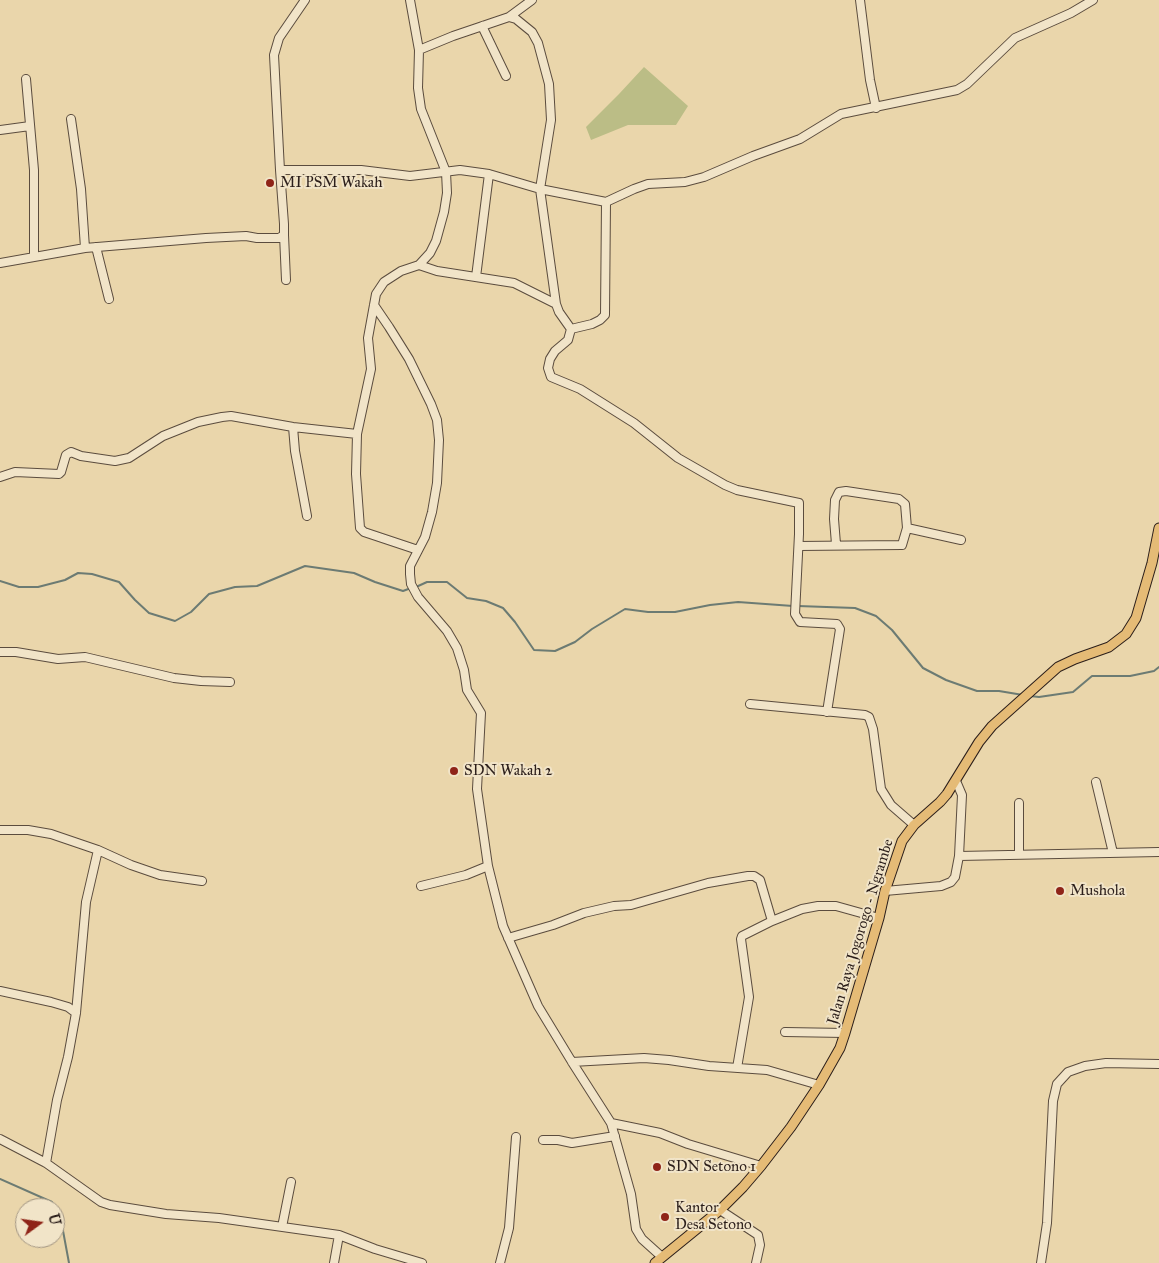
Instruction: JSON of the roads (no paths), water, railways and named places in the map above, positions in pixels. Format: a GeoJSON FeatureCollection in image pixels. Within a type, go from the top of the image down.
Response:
{"type":"FeatureCollection","features":[{"type":"Feature","properties":{"kind":"main road","name":"Jalan Raya Jogorogo - Ngrambe"},"geometry":{"type":"LineString","coordinates":[[659,1260],[720,1210],[761,1166],[819,1085],[840,1048],[845,1033],[899,845],[914,825],[940,802],[992,726],[1058,667],[1109,647],[1126,634],[1136,618],[1152,562],[1159,528]]}},
{"type":"Feature","properties":{"kind":"street"},"geometry":{"type":"LineString","coordinates":[[286,280],[274,55],[279,38],[305,0]]}},
{"type":"Feature","properties":{"kind":"street"},"geometry":{"type":"LineString","coordinates":[[410,0],[419,50],[418,88],[421,109],[446,172],[447,193],[436,241],[430,253],[419,265],[401,271],[384,282],[376,294],[368,338],[370,369],[357,434],[356,474],[360,528],[364,532],[418,550]]}},
{"type":"Feature","properties":{"kind":"street"},"geometry":{"type":"LineString","coordinates":[[419,50],[509,17],[532,0]]}},
{"type":"Feature","properties":{"kind":"street"},"geometry":{"type":"LineString","coordinates":[[860,0],[870,80],[876,108]]}},
{"type":"Feature","properties":{"kind":"street"},"geometry":{"type":"LineString","coordinates":[[280,170],[361,170],[410,176],[460,170],[489,174],[540,189],[606,202],[648,184],[685,182],[704,177],[800,138],[842,114],[958,90],[967,84],[1016,38],[1071,13],[1093,0]]}},
{"type":"Feature","properties":{"kind":"street"},"geometry":{"type":"LineString","coordinates":[[509,17],[516,19],[532,32],[538,43],[549,84],[551,120],[540,189],[556,304],[571,329]]}},
{"type":"Feature","properties":{"kind":"street"},"geometry":{"type":"LineString","coordinates":[[482,26],[506,76]]}},
{"type":"Feature","properties":{"kind":"street"},"geometry":{"type":"LineString","coordinates":[[26,79],[34,170],[34,256]]}},
{"type":"Feature","properties":{"kind":"street"},"geometry":{"type":"LineString","coordinates":[[71,119],[81,190],[85,248]]}},
{"type":"Feature","properties":{"kind":"street"},"geometry":{"type":"LineString","coordinates":[[0,130],[30,126]]}},
{"type":"Feature","properties":{"kind":"street"},"geometry":{"type":"LineString","coordinates":[[476,277],[489,174]]}},
{"type":"Feature","properties":{"kind":"street"},"geometry":{"type":"LineString","coordinates":[[571,329],[592,324],[605,315],[606,202]]}},
{"type":"Feature","properties":{"kind":"street"},"geometry":{"type":"LineString","coordinates":[[0,263],[85,248],[206,238],[279,238],[284,235]]}},
{"type":"Feature","properties":{"kind":"street"},"geometry":{"type":"LineString","coordinates":[[96,248],[109,299]]}},
{"type":"Feature","properties":{"kind":"street"},"geometry":{"type":"LineString","coordinates":[[419,265],[437,271],[514,283],[556,304]]}},
{"type":"Feature","properties":{"kind":"street"},"geometry":{"type":"LineString","coordinates":[[374,305],[409,359],[437,420],[439,440],[437,483],[426,537],[410,566],[412,584],[418,597],[447,631],[457,648],[464,670],[467,690],[481,713],[477,789],[488,866],[501,916],[508,938],[538,1006],[611,1123],[631,1194],[636,1229],[642,1240],[659,1260]]}},
{"type":"Feature","properties":{"kind":"street"},"geometry":{"type":"LineString","coordinates":[[571,329],[568,340],[550,359],[548,368],[551,377],[588,394],[634,423],[678,458],[725,485],[768,497],[797,502],[799,506],[799,546],[795,604],[797,618],[800,622],[804,623],[837,624],[840,629],[827,712]]}},
{"type":"Feature","properties":{"kind":"street"},"geometry":{"type":"LineString","coordinates":[[0,477],[15,472],[58,474],[61,472],[66,455],[71,452],[82,456],[115,461],[129,458],[163,436],[212,418],[231,416],[293,427],[357,434]]}},
{"type":"Feature","properties":{"kind":"street"},"geometry":{"type":"LineString","coordinates":[[293,427],[306,516]]}},
{"type":"Feature","properties":{"kind":"street"},"geometry":{"type":"LineString","coordinates":[[799,546],[836,544],[902,545],[907,528],[904,501],[855,492],[839,492],[835,500],[836,544]]}},
{"type":"Feature","properties":{"kind":"street"},"geometry":{"type":"LineString","coordinates":[[907,528],[961,540]]}},
{"type":"Feature","properties":{"kind":"street"},"geometry":{"type":"LineString","coordinates":[[0,652],[16,652],[58,658],[85,657],[174,678],[230,682]]}},
{"type":"Feature","properties":{"kind":"street"},"geometry":{"type":"LineString","coordinates":[[750,704],[865,715],[871,719],[881,789],[891,804],[914,825]]}},
{"type":"Feature","properties":{"kind":"street"},"geometry":{"type":"LineString","coordinates":[[885,891],[946,885],[955,877],[959,856],[962,795],[956,781]]}},
{"type":"Feature","properties":{"kind":"street"},"geometry":{"type":"LineString","coordinates":[[1096,782],[1113,853]]}},
{"type":"Feature","properties":{"kind":"street"},"geometry":{"type":"LineString","coordinates":[[1019,803],[1019,854]]}},
{"type":"Feature","properties":{"kind":"street"},"geometry":{"type":"LineString","coordinates":[[0,830],[28,830],[51,834],[98,850],[131,865],[160,875],[202,881]]}},
{"type":"Feature","properties":{"kind":"street"},"geometry":{"type":"LineString","coordinates":[[46,1163],[57,1100],[68,1057],[76,1013],[86,902],[98,850]]}},
{"type":"Feature","properties":{"kind":"street"},"geometry":{"type":"LineString","coordinates":[[959,856],[1159,852]]}},
{"type":"Feature","properties":{"kind":"street"},"geometry":{"type":"LineString","coordinates":[[422,886],[466,875],[488,866]]}},
{"type":"Feature","properties":{"kind":"street"},"geometry":{"type":"LineString","coordinates":[[508,938],[553,925],[584,913],[614,906],[631,905],[732,878],[748,876],[754,876],[760,880],[772,921]]}},
{"type":"Feature","properties":{"kind":"street"},"geometry":{"type":"LineString","coordinates":[[737,1068],[749,997],[742,936],[802,909],[828,905],[879,918]]}},
{"type":"Feature","properties":{"kind":"street"},"geometry":{"type":"LineString","coordinates":[[0,991],[51,1002],[68,1007],[76,1013]]}},
{"type":"Feature","properties":{"kind":"street"},"geometry":{"type":"LineString","coordinates":[[785,1032],[845,1033]]}},
{"type":"Feature","properties":{"kind":"street"},"geometry":{"type":"LineString","coordinates":[[572,1062],[644,1058],[669,1060],[709,1066],[766,1070],[819,1085]]}},
{"type":"Feature","properties":{"kind":"street"},"geometry":{"type":"LineString","coordinates":[[1040,1263],[1047,1223],[1053,1100],[1057,1084],[1068,1072],[1085,1066],[1106,1063],[1159,1064]]}},
{"type":"Feature","properties":{"kind":"street"},"geometry":{"type":"LineString","coordinates":[[611,1123],[660,1133],[688,1144],[761,1166]]}},
{"type":"Feature","properties":{"kind":"street"},"geometry":{"type":"LineString","coordinates":[[543,1140],[572,1142],[615,1136]]}},
{"type":"Feature","properties":{"kind":"street"},"geometry":{"type":"LineString","coordinates":[[500,1263],[509,1228],[516,1137]]}},
{"type":"Feature","properties":{"kind":"street"},"geometry":{"type":"LineString","coordinates":[[0,1138],[46,1163],[101,1202],[110,1205],[166,1214],[219,1218],[339,1235],[375,1249],[422,1263]]}},
{"type":"Feature","properties":{"kind":"street"},"geometry":{"type":"LineString","coordinates":[[282,1227],[291,1182]]}},
{"type":"Feature","properties":{"kind":"street"},"geometry":{"type":"LineString","coordinates":[[720,1210],[758,1234],[760,1245],[756,1263]]}},
{"type":"Feature","properties":{"kind":"street"},"geometry":{"type":"LineString","coordinates":[[334,1263],[339,1235]]}},
{"type":"Feature","properties":{"kind":"waterway"},"geometry":{"type":"LineString","coordinates":[[0,581],[19,587],[38,587],[65,580],[78,573],[92,574],[119,582],[149,613],[175,621],[191,612],[209,594],[235,587],[257,586],[305,566],[354,573],[403,591],[411,588]]}},
{"type":"Feature","properties":{"kind":"waterway"},"geometry":{"type":"LineString","coordinates":[[416,587],[427,582],[447,582],[467,598],[486,601],[503,608],[534,650],[555,651],[575,642],[625,609],[648,612],[675,612],[738,602],[793,606]]}},
{"type":"Feature","properties":{"kind":"waterway"},"geometry":{"type":"LineString","coordinates":[[798,606],[855,608],[876,616],[892,630],[923,668],[946,680],[977,691],[999,691],[1023,695]]}},
{"type":"Feature","properties":{"kind":"waterway"},"geometry":{"type":"LineString","coordinates":[[1030,696],[1039,697],[1073,692],[1092,676],[1130,676],[1154,671],[1159,667]]}},
{"type":"Feature","properties":{"kind":"waterway"},"geometry":{"type":"LineString","coordinates":[[0,1179],[43,1198]]}},
{"type":"Feature","properties":{"kind":"waterway"},"geometry":{"type":"LineString","coordinates":[[65,1242],[69,1263]]}},
{"type":"Feature","properties":{"kind":"place","name":"MI PSM Wakah"},"geometry":{"type":"Point","coordinates":[270,183]}},
{"type":"Feature","properties":{"kind":"place","name":"SDN Wakah 2"},"geometry":{"type":"Point","coordinates":[454,771]}},
{"type":"Feature","properties":{"kind":"place","name":"Mushola"},"geometry":{"type":"Point","coordinates":[1060,891]}},
{"type":"Feature","properties":{"kind":"place","name":"SDN Setono 1"},"geometry":{"type":"Point","coordinates":[657,1167]}},
{"type":"Feature","properties":{"kind":"place","name":"Kantor Desa Setono"},"geometry":{"type":"Point","coordinates":[665,1217]}}]}
